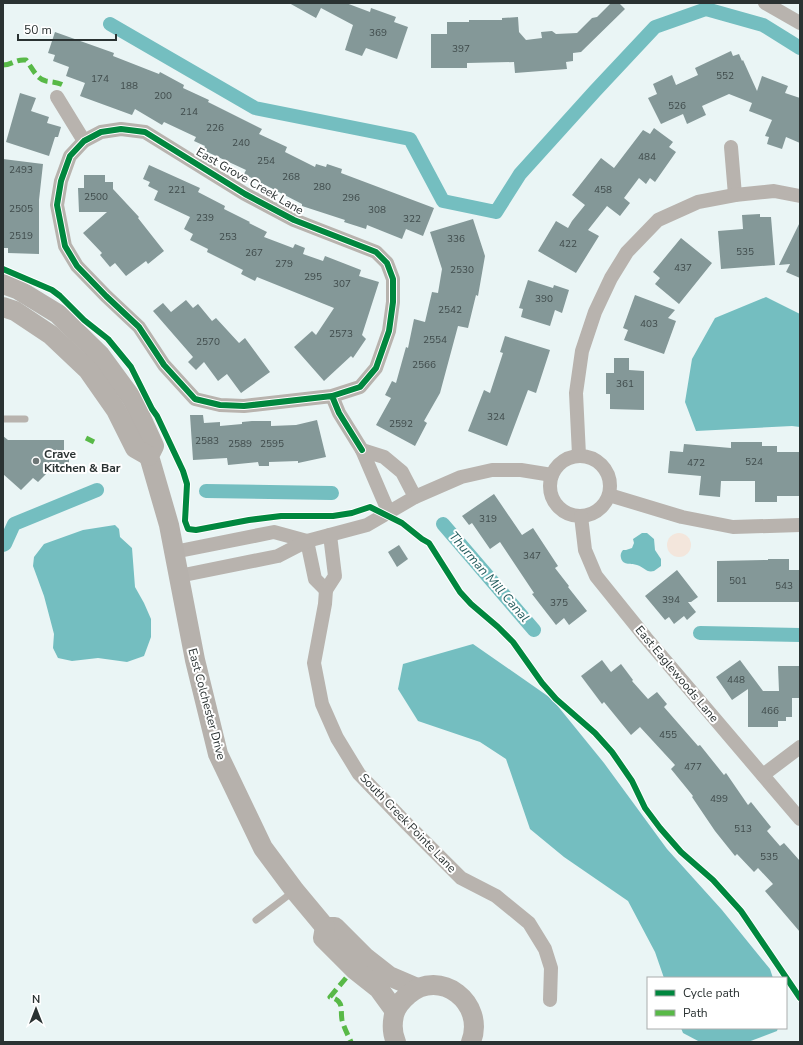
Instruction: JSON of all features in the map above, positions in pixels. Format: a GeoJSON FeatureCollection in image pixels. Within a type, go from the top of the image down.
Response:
{"type":"FeatureCollection","features":[{"type":"Feature","properties":{"kind":"street"},"geometry":{"type":"LineString","coordinates":[[765,3],[800,23]]}},
{"type":"Feature","properties":{"kind":"street"},"geometry":{"type":"LineString","coordinates":[[58,97],[84,140],[70,156],[61,181],[57,205],[65,246],[78,266],[106,296],[139,327],[164,365],[195,399],[220,405],[244,406],[332,396],[339,413],[362,450],[389,513]]}},
{"type":"Feature","properties":{"kind":"street","name":"East Grove Creek Lane"},"geometry":{"type":"LineString","coordinates":[[84,140],[101,132],[121,129],[145,132],[245,194],[294,220],[376,252],[387,263],[393,279],[393,302],[389,331],[376,368],[360,387],[332,396]]}},
{"type":"Feature","properties":{"kind":"street"},"geometry":{"type":"LineString","coordinates":[[731,148],[735,195]]}},
{"type":"Feature","properties":{"kind":"street"},"geometry":{"type":"LineString","coordinates":[[579,455],[576,393],[582,351],[595,312],[611,278],[627,252],[658,220],[698,202],[735,195],[774,191],[800,196]]}},
{"type":"Feature","properties":{"kind":"street","name":"East Colchester Drive"},"geometry":{"type":"LineString","coordinates":[[3,284],[17,289],[58,314],[100,355],[133,400],[154,446],[149,456],[169,525],[195,660],[218,754],[263,848],[294,891],[325,927],[335,927],[366,958],[389,976],[417,988]]}},
{"type":"Feature","properties":{"kind":"street"},"geometry":{"type":"LineString","coordinates":[[3,307],[15,311],[51,335],[88,370],[116,410],[135,448],[149,456]]}},
{"type":"Feature","properties":{"kind":"street"},"geometry":{"type":"LineString","coordinates":[[362,450],[384,457],[402,472],[415,497]]}},
{"type":"Feature","properties":{"kind":"street"},"geometry":{"type":"LineString","coordinates":[[579,455],[598,460],[605,467],[611,485],[609,495],[599,510],[581,516],[572,515],[556,504],[551,495],[550,485],[552,475],[562,461],[579,455]]}},
{"type":"Feature","properties":{"kind":"street"},"geometry":{"type":"LineString","coordinates":[[178,576],[278,556],[307,540],[367,525],[415,497],[461,477],[492,470],[521,470],[552,475]]}},
{"type":"Feature","properties":{"kind":"street"},"geometry":{"type":"LineString","coordinates":[[609,495],[682,517],[732,527],[800,525]]}},
{"type":"Feature","properties":{"kind":"street","name":"East Eaglewoods Lane"},"geometry":{"type":"LineString","coordinates":[[581,516],[585,550],[596,576],[646,638],[800,819]]}},
{"type":"Feature","properties":{"kind":"street"},"geometry":{"type":"LineString","coordinates":[[174,552],[274,532],[307,540]]}},
{"type":"Feature","properties":{"kind":"street","name":"South Creek Pointe Lane"},"geometry":{"type":"LineString","coordinates":[[330,535],[335,576],[326,590],[325,604],[314,663],[322,704],[337,738],[359,774],[461,878],[496,896],[529,923],[545,948],[551,968],[550,1000]]}},
{"type":"Feature","properties":{"kind":"street"},"geometry":{"type":"LineString","coordinates":[[307,540],[315,579],[326,590]]}},
{"type":"Feature","properties":{"kind":"street"},"geometry":{"type":"LineString","coordinates":[[763,775],[800,747]]}},
{"type":"Feature","properties":{"kind":"street","name":"East Colchester Drive"},"geometry":{"type":"LineString","coordinates":[[325,927],[323,938],[355,970],[379,989],[395,1011]]}},
{"type":"Feature","properties":{"kind":"street"},"geometry":{"type":"LineString","coordinates":[[396,1042],[392,1024],[395,1011],[402,999],[417,988],[436,985],[448,988],[459,994],[468,1004],[473,1016],[474,1028],[472,1042]]}},
{"type":"Feature","properties":{"kind":"lane"},"geometry":{"type":"LineString","coordinates":[[3,419],[25,419]]}},
{"type":"Feature","properties":{"kind":"lane"},"geometry":{"type":"LineString","coordinates":[[256,920],[294,891]]}},
{"type":"Feature","properties":{"kind":"shaded area"},"geometry":{"type":"Polygon","coordinates":[[[679,533],[684,534],[690,540],[690,550],[684,556],[679,557],[674,556],[668,550],[667,545],[668,540],[674,534],[679,533]]]}},
{"type":"Feature","properties":{"kind":"water"},"geometry":{"type":"Polygon","coordinates":[[[766,297],[800,314],[800,427],[792,426],[696,431],[685,402],[692,359],[715,318],[766,297]]]}},
{"type":"Feature","properties":{"kind":"water"},"geometry":{"type":"Polygon","coordinates":[[[115,525],[119,529],[120,537],[132,548],[135,587],[151,619],[151,637],[144,656],[127,662],[98,658],[72,661],[58,658],[53,648],[54,634],[44,596],[33,566],[34,557],[44,544],[83,530],[115,525]]]}},
{"type":"Feature","properties":{"kind":"water"},"geometry":{"type":"Polygon","coordinates":[[[642,533],[647,533],[654,539],[655,550],[661,559],[661,566],[654,571],[647,571],[637,565],[626,563],[622,561],[621,558],[622,551],[632,548],[634,543],[633,539],[642,533]]]}},
{"type":"Feature","properties":{"kind":"water"},"geometry":{"type":"Polygon","coordinates":[[[473,644],[552,699],[604,763],[667,849],[722,910],[770,969],[773,977],[664,977],[655,952],[628,901],[564,857],[530,829],[506,759],[480,742],[418,721],[398,689],[403,664],[473,644]]]}},
{"type":"Feature","properties":{"kind":"water"},"geometry":{"type":"Polygon","coordinates":[[[681,1029],[778,1029],[777,1031],[748,1042],[700,1042],[683,1033],[681,1029]]]}},
{"type":"Feature","properties":{"kind":"building"},"geometry":{"type":"Polygon","coordinates":[[[289,3],[346,3],[370,12],[371,8],[396,17],[394,22],[408,27],[397,59],[366,48],[362,56],[345,50],[353,25],[321,8],[316,18],[289,3]]]}},
{"type":"Feature","properties":{"kind":"building"},"geometry":{"type":"Polygon","coordinates":[[[611,3],[619,3],[625,9],[581,52],[573,53],[573,61],[566,62],[567,69],[515,73],[514,62],[467,63],[467,68],[431,68],[431,34],[447,34],[447,22],[502,20],[502,18],[518,17],[519,32],[526,40],[542,38],[541,32],[552,31],[556,34],[577,33],[592,18],[597,17],[611,3]]]}},
{"type":"Feature","properties":{"kind":"building"},"geometry":{"type":"Polygon","coordinates":[[[55,32],[114,53],[113,56],[159,74],[160,72],[184,85],[183,88],[209,100],[208,102],[262,129],[259,134],[287,147],[285,152],[315,167],[316,164],[326,167],[327,164],[342,169],[341,173],[434,208],[423,236],[406,229],[402,239],[367,225],[366,229],[344,222],[345,220],[302,206],[302,204],[244,174],[246,170],[203,150],[205,146],[194,141],[196,137],[164,122],[162,125],[135,109],[132,115],[80,96],[85,83],[66,76],[69,67],[53,61],[55,55],[48,53],[55,32]]]}},
{"type":"Feature","properties":{"kind":"building"},"geometry":{"type":"Polygon","coordinates":[[[731,51],[733,56],[739,54],[742,61],[743,60],[757,91],[762,76],[788,86],[785,93],[800,98],[800,143],[786,137],[782,149],[767,144],[769,137],[765,136],[772,120],[749,111],[752,103],[729,94],[702,106],[706,115],[687,124],[683,114],[661,124],[648,98],[657,94],[653,84],[672,75],[676,85],[698,75],[695,68],[731,51]]]}},
{"type":"Feature","properties":{"kind":"building"},"geometry":{"type":"Polygon","coordinates":[[[20,93],[36,98],[31,111],[49,117],[47,123],[61,127],[58,137],[55,137],[49,156],[6,142],[20,93]]]}},
{"type":"Feature","properties":{"kind":"building"},"geometry":{"type":"Polygon","coordinates":[[[654,128],[673,142],[669,147],[676,152],[655,182],[650,178],[646,184],[639,178],[624,198],[630,203],[620,216],[607,206],[588,230],[599,236],[576,273],[538,251],[556,221],[568,228],[585,205],[572,195],[601,158],[614,168],[643,130],[650,134],[654,128]]]}},
{"type":"Feature","properties":{"kind":"building"},"geometry":{"type":"Polygon","coordinates":[[[3,159],[43,164],[39,200],[39,254],[8,253],[8,248],[3,248],[3,159]]]}},
{"type":"Feature","properties":{"kind":"building"},"geometry":{"type":"Polygon","coordinates":[[[149,165],[200,188],[198,192],[225,206],[224,209],[267,232],[264,237],[293,248],[295,244],[305,248],[303,254],[323,261],[325,256],[361,270],[359,276],[379,282],[362,335],[366,339],[353,358],[351,356],[324,381],[294,347],[312,331],[316,335],[334,308],[257,277],[255,281],[241,274],[243,270],[207,252],[208,249],[190,240],[193,234],[184,229],[190,217],[154,200],[158,191],[148,186],[150,182],[143,179],[149,165]]]}},
{"type":"Feature","properties":{"kind":"building"},"geometry":{"type":"Polygon","coordinates":[[[84,175],[105,175],[105,182],[113,182],[113,189],[139,217],[138,218],[164,251],[148,264],[146,261],[126,276],[115,263],[110,267],[100,255],[102,253],[83,233],[107,212],[79,212],[78,188],[84,188],[84,175]]]}},
{"type":"Feature","properties":{"kind":"building"},"geometry":{"type":"Polygon","coordinates":[[[760,214],[760,217],[771,217],[775,265],[721,269],[718,231],[743,229],[742,215],[760,214]]]}},
{"type":"Feature","properties":{"kind":"building"},"geometry":{"type":"Polygon","coordinates":[[[473,219],[485,256],[478,296],[476,295],[468,328],[458,326],[440,393],[424,421],[427,423],[415,446],[376,425],[391,398],[385,395],[392,381],[396,383],[406,347],[408,348],[414,319],[425,322],[432,292],[438,293],[442,269],[430,232],[473,219]]]}},
{"type":"Feature","properties":{"kind":"building"},"geometry":{"type":"Polygon","coordinates":[[[800,222],[800,278],[786,272],[790,264],[779,265],[800,222]]]}},
{"type":"Feature","properties":{"kind":"building"},"geometry":{"type":"Polygon","coordinates":[[[681,238],[712,263],[679,304],[655,284],[660,278],[653,272],[681,238]]]}},
{"type":"Feature","properties":{"kind":"building"},"geometry":{"type":"Polygon","coordinates":[[[528,280],[553,288],[554,285],[569,290],[562,313],[555,310],[550,326],[521,317],[523,309],[519,308],[528,280]]]}},
{"type":"Feature","properties":{"kind":"building"},"geometry":{"type":"Polygon","coordinates":[[[635,295],[675,310],[668,318],[676,321],[664,354],[624,340],[628,330],[623,328],[635,295]]]}},
{"type":"Feature","properties":{"kind":"building"},"geometry":{"type":"Polygon","coordinates":[[[186,300],[193,308],[198,304],[212,321],[216,318],[239,343],[245,338],[270,372],[241,393],[227,374],[218,381],[204,362],[196,370],[188,362],[193,357],[153,311],[163,303],[171,312],[186,300]]]}},
{"type":"Feature","properties":{"kind":"building"},"geometry":{"type":"Polygon","coordinates":[[[505,336],[550,350],[536,393],[528,390],[507,446],[468,431],[484,390],[490,393],[503,353],[500,352],[505,336]]]}},
{"type":"Feature","properties":{"kind":"building"},"geometry":{"type":"Polygon","coordinates":[[[614,358],[629,358],[629,370],[644,371],[644,410],[610,409],[610,394],[606,394],[606,373],[614,373],[614,358]]]}},
{"type":"Feature","properties":{"kind":"building"},"geometry":{"type":"Polygon","coordinates":[[[190,415],[203,415],[204,423],[220,422],[220,426],[242,424],[242,422],[252,421],[271,421],[271,426],[296,425],[317,420],[326,457],[298,463],[298,461],[269,462],[269,466],[259,466],[258,462],[228,465],[227,458],[193,460],[190,415]]]}},
{"type":"Feature","properties":{"kind":"building","name":"Crave Kitchen & Bar"},"geometry":{"type":"Polygon","coordinates":[[[3,436],[8,440],[64,440],[64,454],[69,454],[69,469],[50,470],[38,482],[33,478],[21,490],[3,474],[3,436]]]}},
{"type":"Feature","properties":{"kind":"building"},"geometry":{"type":"Polygon","coordinates":[[[731,442],[762,442],[762,446],[777,446],[777,452],[800,452],[800,496],[777,496],[777,502],[755,502],[755,481],[721,481],[720,497],[699,495],[701,476],[668,473],[670,451],[683,452],[684,444],[731,448],[731,442]]]}},
{"type":"Feature","properties":{"kind":"building"},"geometry":{"type":"Polygon","coordinates":[[[494,494],[522,535],[533,528],[558,566],[555,568],[587,611],[569,625],[564,618],[556,625],[532,594],[534,593],[500,542],[490,549],[472,523],[469,525],[462,516],[494,494]]]}},
{"type":"Feature","properties":{"kind":"building"},"geometry":{"type":"Polygon","coordinates":[[[399,545],[408,559],[397,567],[388,552],[399,545]]]}},
{"type":"Feature","properties":{"kind":"building"},"geometry":{"type":"Polygon","coordinates":[[[789,559],[789,570],[800,570],[800,602],[717,602],[717,561],[789,559]]]}},
{"type":"Feature","properties":{"kind":"building"},"geometry":{"type":"Polygon","coordinates":[[[677,570],[698,597],[691,602],[688,602],[696,612],[687,620],[684,616],[674,624],[669,617],[665,620],[645,596],[677,570]]]}},
{"type":"Feature","properties":{"kind":"building"},"geometry":{"type":"Polygon","coordinates":[[[602,660],[611,672],[621,664],[633,680],[632,681],[648,699],[657,692],[667,704],[664,707],[698,746],[700,745],[724,775],[726,773],[748,805],[751,802],[771,827],[767,831],[780,846],[784,843],[800,861],[800,932],[765,891],[773,884],[758,868],[754,872],[737,854],[735,856],[715,831],[692,797],[693,796],[671,769],[675,765],[640,727],[631,735],[604,702],[602,704],[581,676],[602,660]]]}},
{"type":"Feature","properties":{"kind":"building"},"geometry":{"type":"Polygon","coordinates":[[[740,660],[763,691],[779,691],[778,666],[800,666],[800,698],[792,698],[792,717],[786,717],[786,721],[778,721],[778,727],[748,727],[748,689],[732,700],[716,677],[740,660]]]}},
{"type":"Feature","properties":{"kind":"waterway"},"geometry":{"type":"LineString","coordinates":[[110,24],[255,108],[410,139],[443,201],[496,212],[520,174],[655,27],[706,9],[763,25],[800,48]]}},
{"type":"Feature","properties":{"kind":"waterway","name":"Thurman Mill Canal"},"geometry":{"type":"LineString","coordinates":[[3,545],[5,544],[14,524],[97,490]]}},
{"type":"Feature","properties":{"kind":"waterway","name":"Thurman Mill Canal"},"geometry":{"type":"LineString","coordinates":[[206,491],[332,493]]}},
{"type":"Feature","properties":{"kind":"waterway","name":"Thurman Mill Canal"},"geometry":{"type":"LineString","coordinates":[[443,524],[534,630]]}},
{"type":"Feature","properties":{"kind":"waterway","name":"Thurman Mill Canal"},"geometry":{"type":"LineString","coordinates":[[700,633],[800,635]]}},
{"type":"Feature","properties":{"kind":"marked path"},"geometry":{"type":"LineString","coordinates":[[3,65],[19,60],[26,60],[40,78],[63,85]]}},
{"type":"Feature","properties":{"kind":"marked path"},"geometry":{"type":"LineString","coordinates":[[86,438],[94,442]]}},
{"type":"Feature","properties":{"kind":"marked path"},"geometry":{"type":"LineString","coordinates":[[346,978],[330,997],[340,1003],[343,1023],[351,1042]]}},
{"type":"Feature","properties":{"kind":"cycle path"},"geometry":{"type":"LineString","coordinates":[[332,396],[360,387],[376,368],[389,331],[393,302],[393,279],[387,263],[376,252],[294,220],[245,194],[145,132],[121,129],[101,132],[84,141],[70,156],[61,181],[57,205],[65,246],[77,266],[139,327],[164,365],[195,399],[220,405],[244,406],[332,396],[339,413],[362,450]]}},
{"type":"Feature","properties":{"kind":"cycle path"},"geometry":{"type":"LineString","coordinates":[[3,269],[52,290],[60,296],[84,320],[108,339],[131,367],[157,416],[183,471],[187,484],[185,521],[188,529],[196,530],[249,520],[281,516],[333,516],[352,513],[370,507],[402,523],[429,543],[460,592],[513,642],[542,683],[556,699],[595,733],[612,752],[632,781],[645,808],[660,828],[681,852],[713,880],[741,911],[786,977]]}},
{"type":"Feature","properties":{"kind":"cycle path"},"geometry":{"type":"LineString","coordinates":[[787,979],[800,998]]}},
{"type":"Feature","properties":{"kind":"place","name":"Crave Kitchen & Bar"},"geometry":{"type":"Point","coordinates":[36,461]}}]}
